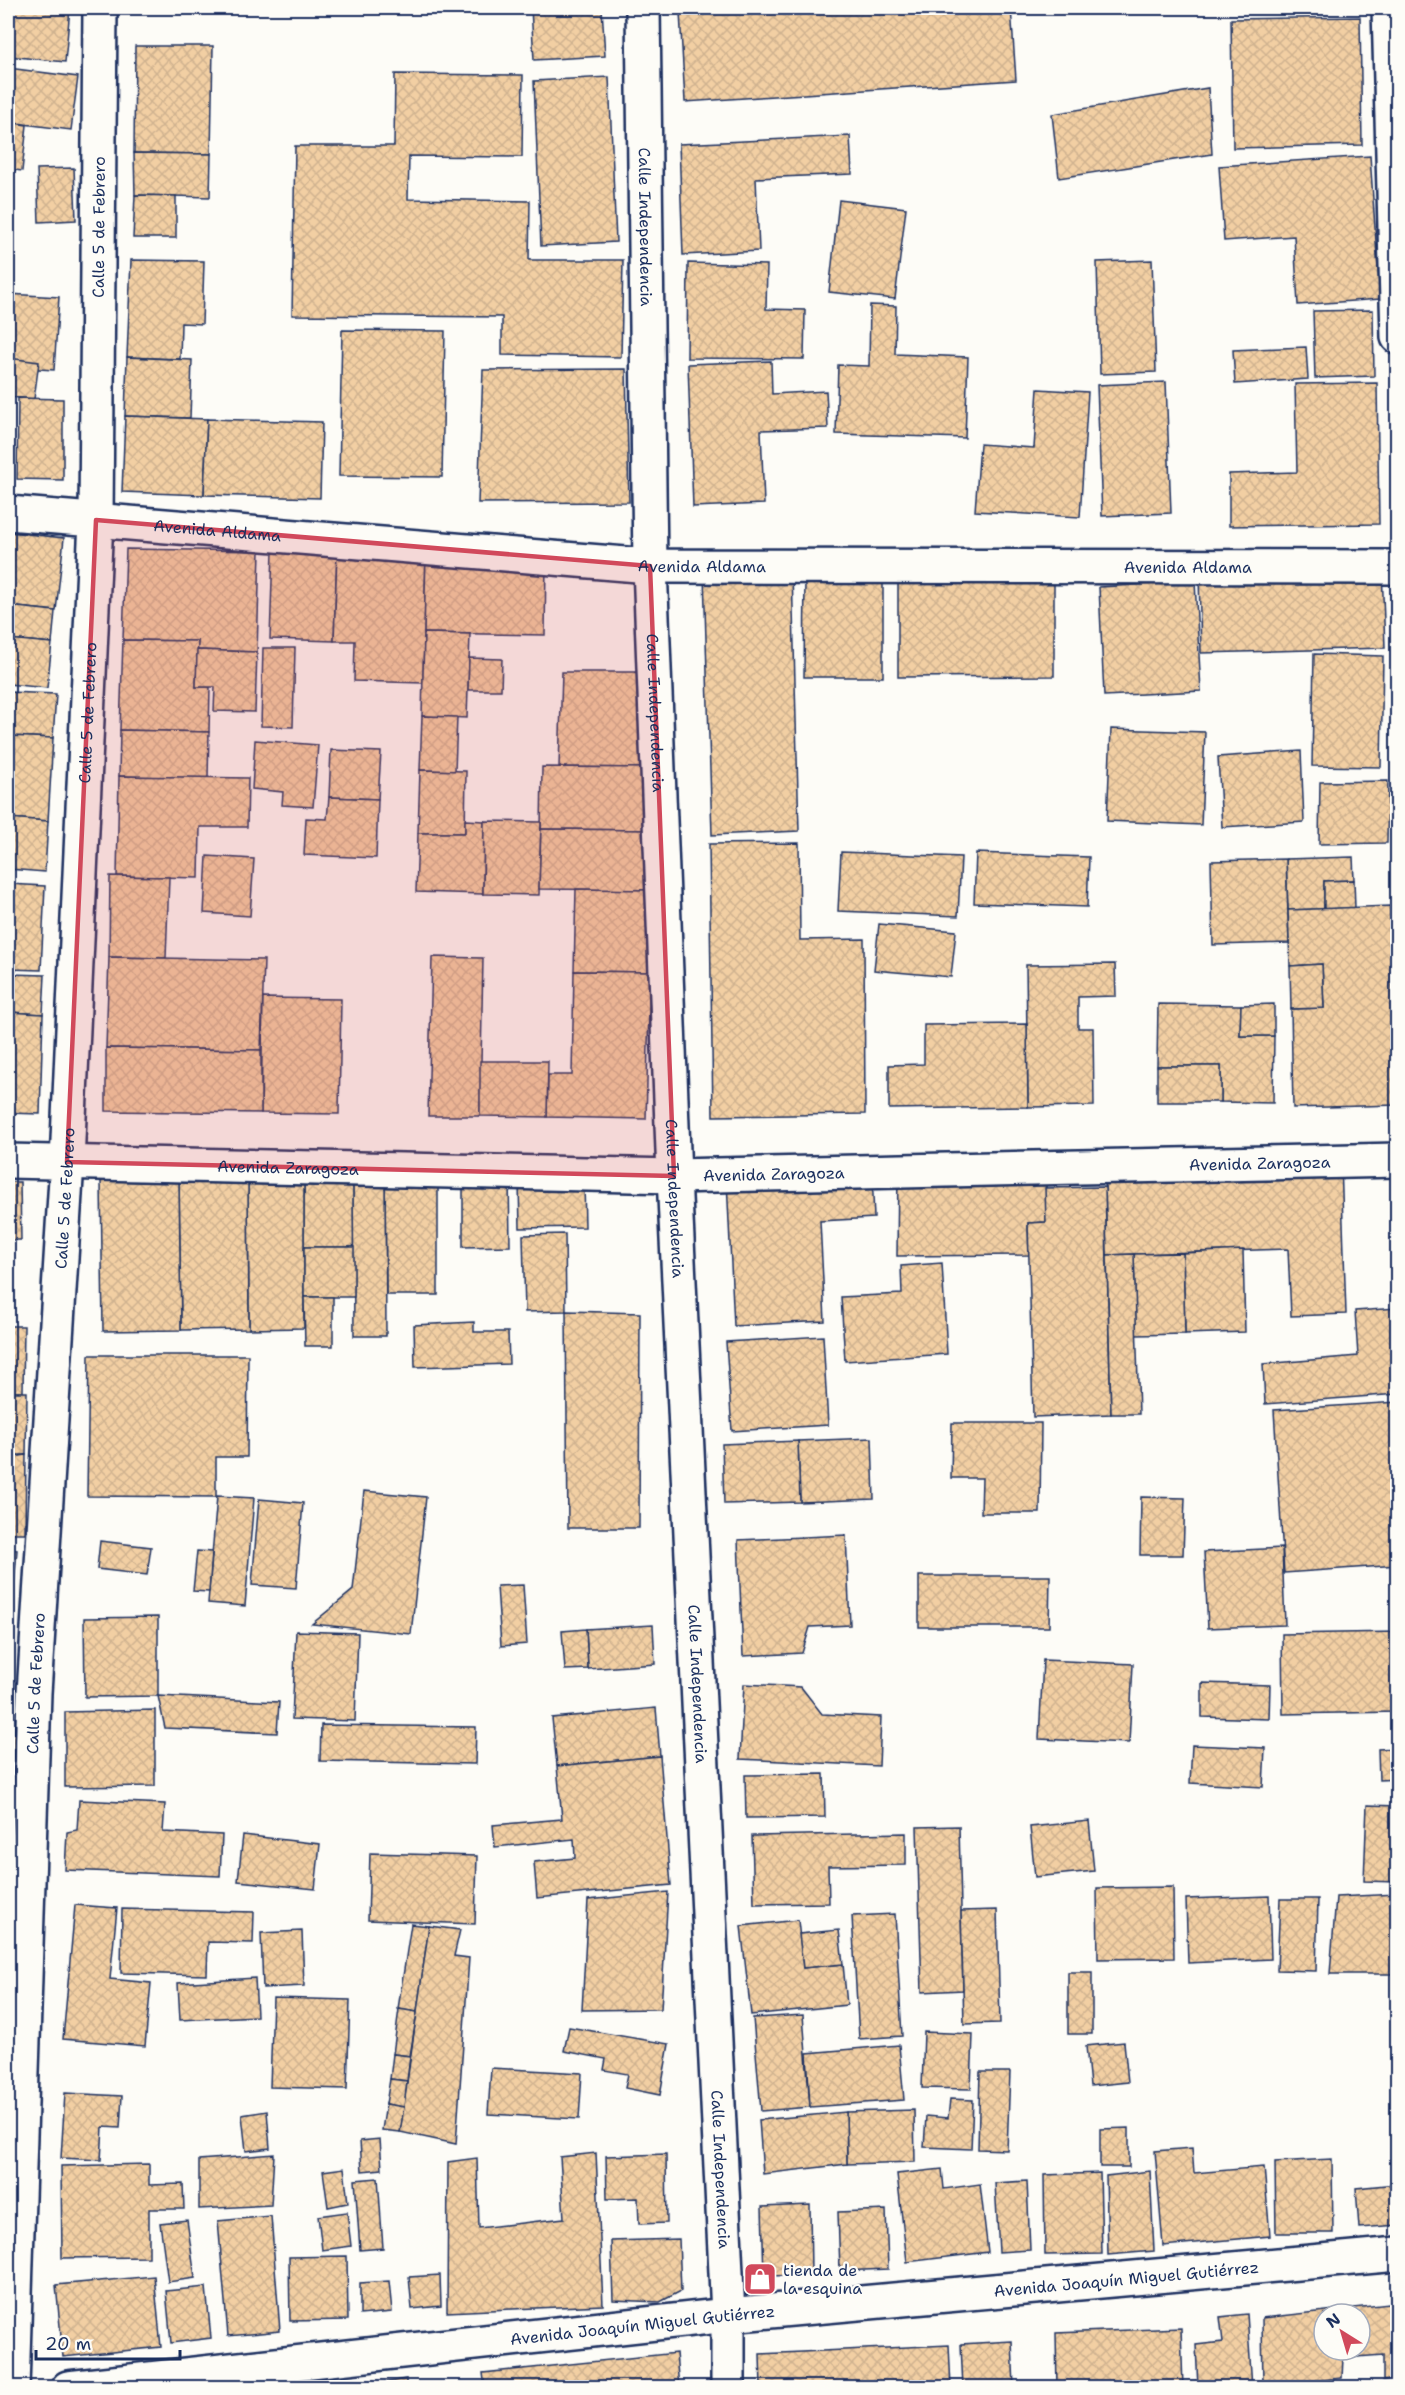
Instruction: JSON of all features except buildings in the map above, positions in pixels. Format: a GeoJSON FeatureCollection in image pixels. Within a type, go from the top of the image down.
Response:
{"type":"FeatureCollection","features":[{"type":"Feature","properties":{"kind":"street","name":"Calle 5 de Febrero"},"geometry":{"type":"LineString","coordinates":[[12,2388],[34,1693],[67,1162],[96,520],[99,8]]}},
{"type":"Feature","properties":{"kind":"street","name":"Calle Independencia"},"geometry":{"type":"LineString","coordinates":[[643,8],[650,566],[674,1176],[728,2314],[728,2388]]}},
{"type":"Feature","properties":{"kind":"street"},"geometry":{"type":"LineString","coordinates":[[1389,8],[1398,337]]}},
{"type":"Feature","properties":{"kind":"street","name":"Avenida Aldama"},"geometry":{"type":"LineString","coordinates":[[8,513],[650,566],[1398,567]]}},
{"type":"Feature","properties":{"kind":"street","name":"Avenida Zaragoza"},"geometry":{"type":"LineString","coordinates":[[8,1161],[674,1176],[1398,1160]]}},
{"type":"Feature","properties":{"kind":"street","name":"Avenida Joaquín Miguel Gutiérrez"},"geometry":{"type":"LineString","coordinates":[[68,2388],[728,2314],[1398,2254]]}},
{"type":"Feature","properties":{"kind":"highlighted area"},"geometry":{"type":"Polygon","coordinates":[[[96,520],[650,566],[674,1176],[67,1162],[96,520]]]}},
{"type":"Feature","properties":{"kind":"place","name":"tienda de la esquina"},"geometry":{"type":"Point","coordinates":[760,2279]}}]}
